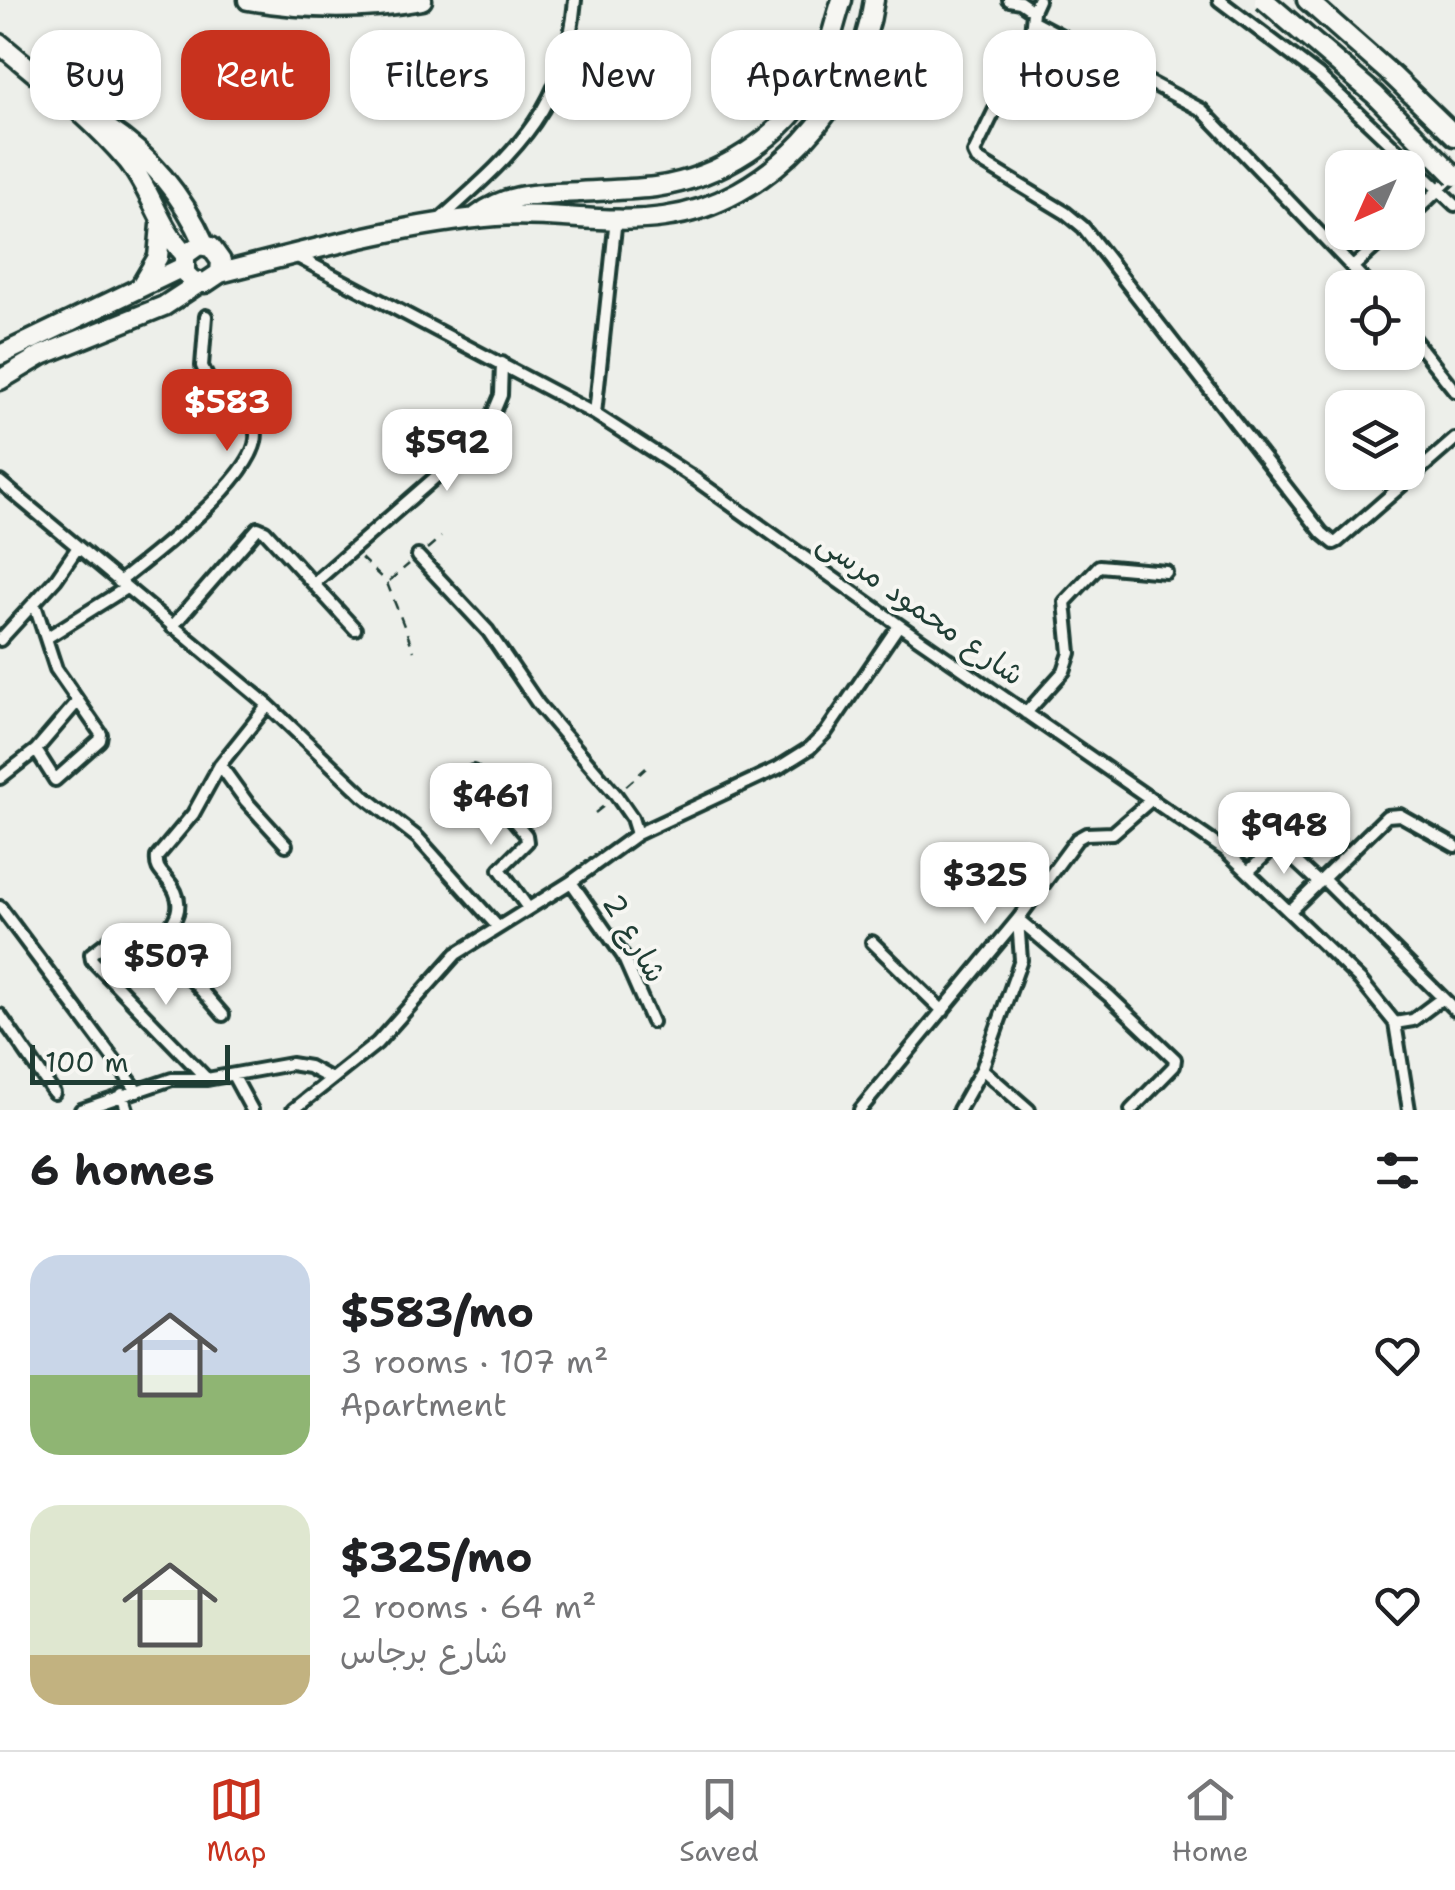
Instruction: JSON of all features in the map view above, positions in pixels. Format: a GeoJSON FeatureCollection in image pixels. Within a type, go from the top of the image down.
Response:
{"type":"FeatureCollection","features":[{"type":"Feature","properties":{"kind":"main road"},"geometry":{"type":"LineString","coordinates":[[248,0],[292,7],[351,9],[422,0]]}},
{"type":"Feature","properties":{"kind":"main road"},"geometry":{"type":"LineString","coordinates":[[472,219],[517,196],[655,186],[693,178],[729,162],[763,140],[806,95],[817,77],[842,0]]}},
{"type":"Feature","properties":{"kind":"main road"},"geometry":{"type":"LineString","coordinates":[[0,380],[70,342],[164,306],[199,283],[211,282],[220,273],[294,254],[386,232],[500,216],[649,219],[700,210],[735,195],[766,174],[802,140],[832,102],[861,46],[874,0]]}},
{"type":"Feature","properties":{"kind":"main road"},"geometry":{"type":"LineString","coordinates":[[1264,0],[1375,96],[1455,175]]}},
{"type":"Feature","properties":{"kind":"main road"},"geometry":{"type":"LineString","coordinates":[[1306,0],[1455,136]]}},
{"type":"Feature","properties":{"kind":"main road"},"geometry":{"type":"LineString","coordinates":[[0,44],[30,70]]}},
{"type":"Feature","properties":{"kind":"main road"},"geometry":{"type":"LineString","coordinates":[[87,120],[137,174],[184,261],[188,278],[199,283]]}},
{"type":"Feature","properties":{"kind":"main road"},"geometry":{"type":"LineString","coordinates":[[93,120],[127,141],[155,167],[188,211],[205,244],[220,255],[220,273]]}},
{"type":"Feature","properties":{"kind":"main road"},"geometry":{"type":"LineString","coordinates":[[140,286],[158,258],[162,224]]}},
{"type":"Feature","properties":{"kind":"main road"},"geometry":{"type":"LineString","coordinates":[[0,355],[140,286],[184,261],[193,246],[205,244]]}},
{"type":"Feature","properties":{"kind":"street"},"geometry":{"type":"LineString","coordinates":[[435,224],[512,154],[537,120],[563,63],[576,0]]}},
{"type":"Feature","properties":{"kind":"street"},"geometry":{"type":"LineString","coordinates":[[1008,0],[1020,2],[1202,110],[1357,270]]}},
{"type":"Feature","properties":{"kind":"street"},"geometry":{"type":"LineString","coordinates":[[1219,0],[1306,65],[1455,205]]}},
{"type":"Feature","properties":{"kind":"street"},"geometry":{"type":"LineString","coordinates":[[1034,10],[1031,35],[974,153],[976,158],[1083,227],[1322,532],[1338,542],[1455,439]]}},
{"type":"Feature","properties":{"kind":"street"},"geometry":{"type":"LineString","coordinates":[[1425,204],[1455,175]]}},
{"type":"Feature","properties":{"kind":"street"},"geometry":{"type":"LineString","coordinates":[[595,414],[616,218]]}},
{"type":"Feature","properties":{"kind":"street"},"geometry":{"type":"LineString","coordinates":[[1354,266],[1372,250]]}},
{"type":"Feature","properties":{"kind":"street","name":"شارع محمود مرسى"},"geometry":{"type":"LineString","coordinates":[[294,254],[595,414],[691,476],[1226,851],[1360,980],[1395,1022]]}},
{"type":"Feature","properties":{"kind":"street"},"geometry":{"type":"LineString","coordinates":[[48,637],[123,585],[183,531],[218,497],[256,447],[259,436],[254,426],[207,377],[202,366],[206,316]]}},
{"type":"Feature","properties":{"kind":"street"},"geometry":{"type":"LineString","coordinates":[[1425,353],[1455,391]]}},
{"type":"Feature","properties":{"kind":"street"},"geometry":{"type":"LineString","coordinates":[[314,583],[462,454],[488,426],[502,396],[502,363]]}},
{"type":"Feature","properties":{"kind":"street"},"geometry":{"type":"LineString","coordinates":[[1444,448],[1455,458]]}},
{"type":"Feature","properties":{"kind":"street"},"geometry":{"type":"LineString","coordinates":[[0,482],[268,704],[364,796],[418,838],[497,926]]}},
{"type":"Feature","properties":{"kind":"street"},"geometry":{"type":"LineString","coordinates":[[172,627],[258,528],[355,630]]}},
{"type":"Feature","properties":{"kind":"street"},"geometry":{"type":"LineString","coordinates":[[0,640],[35,605],[78,547]]}},
{"type":"Feature","properties":{"kind":"street"},"geometry":{"type":"LineString","coordinates":[[418,556],[488,631],[538,704],[616,795],[638,834]]}},
{"type":"Feature","properties":{"kind":"street"},"geometry":{"type":"LineString","coordinates":[[1026,713],[1064,671],[1070,653],[1065,602],[1099,566],[1166,572]]}},
{"type":"Feature","properties":{"kind":"street"},"geometry":{"type":"LineString","coordinates":[[35,605],[56,669],[99,728],[100,740],[56,780],[36,750]]}},
{"type":"Feature","properties":{"kind":"street"},"geometry":{"type":"LineString","coordinates":[[293,1110],[386,1034],[448,960],[638,834],[778,768],[810,748],[826,732],[899,625]]}},
{"type":"Feature","properties":{"kind":"street"},"geometry":{"type":"LineString","coordinates":[[0,778],[36,750],[78,701]]}},
{"type":"Feature","properties":{"kind":"street"},"geometry":{"type":"LineString","coordinates":[[153,947],[170,926],[180,902],[178,893],[158,870],[156,857],[193,814],[220,765],[268,704]]}},
{"type":"Feature","properties":{"kind":"street"},"geometry":{"type":"LineString","coordinates":[[220,765],[286,845]]}},
{"type":"Feature","properties":{"kind":"street"},"geometry":{"type":"LineString","coordinates":[[474,772],[526,834],[528,842],[500,868],[528,908]]}},
{"type":"Feature","properties":{"kind":"street"},"geometry":{"type":"LineString","coordinates":[[861,1109],[1018,919],[1077,839],[1086,834],[1113,833],[1152,800]]}},
{"type":"Feature","properties":{"kind":"street"},"geometry":{"type":"LineString","coordinates":[[1290,910],[1387,816],[1393,814],[1455,846]]}},
{"type":"Feature","properties":{"kind":"street"},"geometry":{"type":"LineString","coordinates":[[1249,871],[1277,844],[1455,1010]]}},
{"type":"Feature","properties":{"kind":"street","name":"شارع 2"},"geometry":{"type":"LineString","coordinates":[[571,882],[623,956],[652,1022]]}},
{"type":"Feature","properties":{"kind":"street"},"geometry":{"type":"LineString","coordinates":[[0,908],[136,1089]]}},
{"type":"Feature","properties":{"kind":"street"},"geometry":{"type":"LineString","coordinates":[[959,1110],[982,1069],[1021,960],[1018,919]]}},
{"type":"Feature","properties":{"kind":"street"},"geometry":{"type":"LineString","coordinates":[[1018,919],[1109,996],[1175,1059],[1174,1066],[1131,1110]]}},
{"type":"Feature","properties":{"kind":"street"},"geometry":{"type":"LineString","coordinates":[[207,1080],[91,959],[92,954],[116,935],[153,947],[182,970],[222,1015]]}},
{"type":"Feature","properties":{"kind":"street"},"geometry":{"type":"LineString","coordinates":[[872,942],[944,1011]]}},
{"type":"Feature","properties":{"kind":"street"},"geometry":{"type":"LineString","coordinates":[[1410,1110],[1395,1022],[1413,1020],[1441,999]]}},
{"type":"Feature","properties":{"kind":"street"},"geometry":{"type":"LineString","coordinates":[[0,1016],[54,1093]]}},
{"type":"Feature","properties":{"kind":"street"},"geometry":{"type":"LineString","coordinates":[[82,1110],[172,1079],[207,1080],[297,1064],[331,1079]]}},
{"type":"Feature","properties":{"kind":"street"},"geometry":{"type":"LineString","coordinates":[[982,1069],[1029,1110]]}},
{"type":"Feature","properties":{"kind":"street"},"geometry":{"type":"LineString","coordinates":[[234,1074],[252,1110]]}},
{"type":"Feature","properties":{"kind":"street"},"geometry":{"type":"LineString","coordinates":[[122,1094],[127,1110]]}},
{"type":"Feature","properties":{"kind":"path"},"geometry":{"type":"LineString","coordinates":[[351,548],[387,583],[414,651]]}}]}
